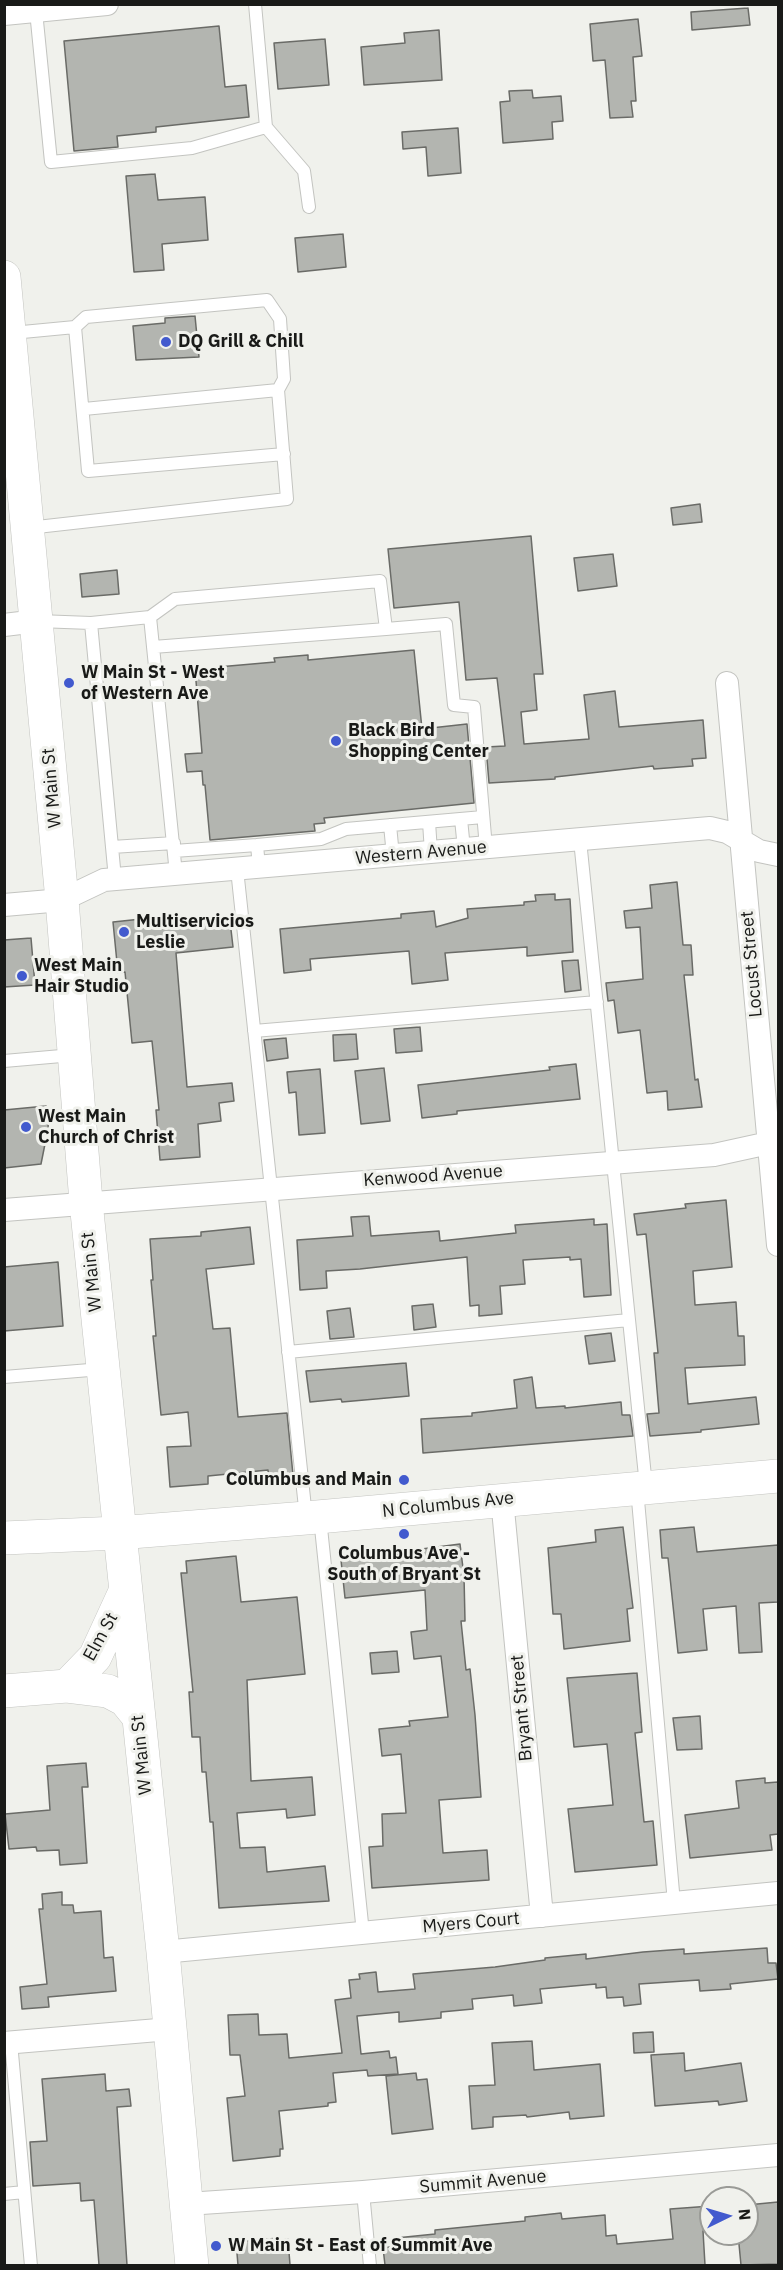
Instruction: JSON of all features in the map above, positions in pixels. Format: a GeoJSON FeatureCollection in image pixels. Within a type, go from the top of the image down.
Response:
{"type":"FeatureCollection","features":[{"type":"Feature","properties":{"kind":"main road","name":"W Main St"},"geometry":{"type":"LineString","coordinates":[[4,277],[7,333],[28,528],[62,900],[86,1202],[124,1592],[163,1952],[192,2265]]}},
{"type":"Feature","properties":{"kind":"main road","name":"N Columbus Ave"},"geometry":{"type":"LineString","coordinates":[[4,1538],[118,1533],[313,1518],[502,1499],[778,1476]]}},
{"type":"Feature","properties":{"kind":"main road","name":"Elm St"},"geometry":{"type":"LineString","coordinates":[[67,1686],[94,1657],[124,1592]]}},
{"type":"Feature","properties":{"kind":"main road"},"geometry":{"type":"LineString","coordinates":[[4,1691],[67,1686],[108,1691],[125,1700],[138,1716]]}},
{"type":"Feature","properties":{"kind":"street"},"geometry":{"type":"LineString","coordinates":[[4,14],[107,4]]}},
{"type":"Feature","properties":{"kind":"street"},"geometry":{"type":"LineString","coordinates":[[4,624],[37,621]]}},
{"type":"Feature","properties":{"kind":"street","name":"Locust Street"},"geometry":{"type":"LineString","coordinates":[[727,683],[741,838],[774,1143],[778,1245]]}},
{"type":"Feature","properties":{"kind":"street","name":"Western Avenue"},"geometry":{"type":"LineString","coordinates":[[62,900],[104,880],[176,874],[251,860],[393,856],[710,828],[728,832],[759,850],[778,855]]}},
{"type":"Feature","properties":{"kind":"street"},"geometry":{"type":"LineString","coordinates":[[4,905],[62,900]]}},
{"type":"Feature","properties":{"kind":"street","name":"Kenwood Avenue"},"geometry":{"type":"LineString","coordinates":[[4,1210],[714,1155],[774,1143]]}},
{"type":"Feature","properties":{"kind":"street","name":"Bryant Street"},"geometry":{"type":"LineString","coordinates":[[502,1499],[542,1916]]}},
{"type":"Feature","properties":{"kind":"street","name":"Myers Court"},"geometry":{"type":"LineString","coordinates":[[163,1952],[778,1893]]}},
{"type":"Feature","properties":{"kind":"street"},"geometry":{"type":"LineString","coordinates":[[8,2043],[170,2029]]}},
{"type":"Feature","properties":{"kind":"street","name":"Summit Avenue"},"geometry":{"type":"LineString","coordinates":[[187,2204],[363,2192],[778,2155]]}},
{"type":"Feature","properties":{"kind":"lane"},"geometry":{"type":"LineString","coordinates":[[255,4],[266,127],[304,171],[309,207]]}},
{"type":"Feature","properties":{"kind":"lane"},"geometry":{"type":"LineString","coordinates":[[36,11],[51,162],[192,148],[266,127]]}},
{"type":"Feature","properties":{"kind":"lane"},"geometry":{"type":"LineString","coordinates":[[7,333],[75,327],[86,317],[267,300],[280,319],[284,379],[278,390],[287,499],[28,528]]}},
{"type":"Feature","properties":{"kind":"lane"},"geometry":{"type":"LineString","coordinates":[[75,327],[88,471],[284,454]]}},
{"type":"Feature","properties":{"kind":"lane"},"geometry":{"type":"LineString","coordinates":[[84,409],[278,390]]}},
{"type":"Feature","properties":{"kind":"lane"},"geometry":{"type":"LineString","coordinates":[[37,621],[91,623],[150,617],[175,599],[380,581],[386,629]]}},
{"type":"Feature","properties":{"kind":"lane"},"geometry":{"type":"LineString","coordinates":[[150,617],[176,874]]}},
{"type":"Feature","properties":{"kind":"lane"},"geometry":{"type":"LineString","coordinates":[[91,623],[115,879]]}},
{"type":"Feature","properties":{"kind":"lane"},"geometry":{"type":"LineString","coordinates":[[153,647],[446,624],[454,705],[474,707],[483,817],[475,849]]}},
{"type":"Feature","properties":{"kind":"lane"},"geometry":{"type":"LineString","coordinates":[[112,847],[174,847],[251,860],[346,829],[483,817]]}},
{"type":"Feature","properties":{"kind":"lane"},"geometry":{"type":"LineString","coordinates":[[461,819],[475,849]]}},
{"type":"Feature","properties":{"kind":"lane"},"geometry":{"type":"LineString","coordinates":[[429,822],[432,852]]}},
{"type":"Feature","properties":{"kind":"lane"},"geometry":{"type":"LineString","coordinates":[[390,825],[393,856]]}},
{"type":"Feature","properties":{"kind":"lane"},"geometry":{"type":"LineString","coordinates":[[580,840],[629,1320],[674,1903]]}},
{"type":"Feature","properties":{"kind":"lane"},"geometry":{"type":"LineString","coordinates":[[251,860],[254,1031],[270,1188],[288,1352],[313,1518],[363,1933]]}},
{"type":"Feature","properties":{"kind":"lane"},"geometry":{"type":"LineString","coordinates":[[254,1031],[597,1002]]}},
{"type":"Feature","properties":{"kind":"lane"},"geometry":{"type":"LineString","coordinates":[[4,1061],[74,1055]]}},
{"type":"Feature","properties":{"kind":"lane"},"geometry":{"type":"LineString","coordinates":[[288,1352],[629,1320]]}},
{"type":"Feature","properties":{"kind":"lane"},"geometry":{"type":"LineString","coordinates":[[4,1377],[102,1369]]}},
{"type":"Feature","properties":{"kind":"lane"},"geometry":{"type":"LineString","coordinates":[[8,2043],[31,2265]]}},
{"type":"Feature","properties":{"kind":"lane"},"geometry":{"type":"LineString","coordinates":[[4,2194],[24,2192]]}},
{"type":"Feature","properties":{"kind":"lane"},"geometry":{"type":"LineString","coordinates":[[363,2192],[370,2265]]}},
{"type":"Feature","properties":{"kind":"building"},"geometry":{"type":"Polygon","coordinates":[[[748,8],[750,25],[692,30],[691,12],[748,8]]]}},
{"type":"Feature","properties":{"kind":"building"},"geometry":{"type":"Polygon","coordinates":[[[638,19],[642,56],[633,57],[636,101],[631,101],[633,117],[610,118],[605,60],[593,61],[590,24],[638,19]]]}},
{"type":"Feature","properties":{"kind":"building"},"geometry":{"type":"Polygon","coordinates":[[[219,26],[225,87],[246,85],[249,117],[156,127],[156,132],[117,136],[118,147],[74,151],[64,41],[219,26]]]}},
{"type":"Feature","properties":{"kind":"building"},"geometry":{"type":"Polygon","coordinates":[[[439,30],[442,80],[364,85],[361,47],[405,43],[404,33],[439,30]]]}},
{"type":"Feature","properties":{"kind":"building"},"geometry":{"type":"Polygon","coordinates":[[[325,39],[329,85],[278,89],[274,43],[325,39]]]}},
{"type":"Feature","properties":{"kind":"building"},"geometry":{"type":"Polygon","coordinates":[[[532,90],[533,98],[561,96],[563,121],[552,122],[553,139],[503,143],[500,102],[510,101],[509,91],[532,90]]]}},
{"type":"Feature","properties":{"kind":"building"},"geometry":{"type":"Polygon","coordinates":[[[458,128],[461,173],[428,176],[426,147],[403,149],[402,132],[458,128]]]}},
{"type":"Feature","properties":{"kind":"building"},"geometry":{"type":"Polygon","coordinates":[[[155,174],[158,200],[205,197],[208,240],[162,244],[164,270],[134,272],[126,176],[155,174]]]}},
{"type":"Feature","properties":{"kind":"building"},"geometry":{"type":"Polygon","coordinates":[[[343,234],[346,267],[298,272],[295,238],[343,234]]]}},
{"type":"Feature","properties":{"kind":"building","name":"DQ Grill & Chill"},"geometry":{"type":"Polygon","coordinates":[[[195,316],[199,357],[136,360],[133,326],[165,323],[165,318],[195,316]]]}},
{"type":"Feature","properties":{"kind":"building"},"geometry":{"type":"Polygon","coordinates":[[[700,504],[702,522],[673,525],[671,508],[700,504]]]}},
{"type":"Feature","properties":{"kind":"building"},"geometry":{"type":"Polygon","coordinates":[[[531,536],[543,674],[534,674],[537,710],[521,712],[524,744],[589,739],[584,695],[615,691],[619,727],[703,720],[706,758],[692,759],[693,766],[654,769],[653,766],[555,777],[555,779],[489,783],[486,747],[505,746],[497,678],[466,680],[459,602],[394,608],[388,549],[531,536]]]}},
{"type":"Feature","properties":{"kind":"building"},"geometry":{"type":"Polygon","coordinates":[[[613,554],[617,586],[578,591],[574,558],[613,554]]]}},
{"type":"Feature","properties":{"kind":"building"},"geometry":{"type":"Polygon","coordinates":[[[117,570],[119,594],[82,597],[80,574],[117,570]]]}},
{"type":"Feature","properties":{"kind":"building","name":"Black Bird Shopping Center"},"geometry":{"type":"Polygon","coordinates":[[[414,650],[422,729],[467,724],[474,803],[324,818],[325,823],[314,824],[315,831],[210,840],[202,771],[187,772],[185,754],[202,753],[195,669],[275,662],[274,658],[308,655],[308,660],[414,650]]]}},
{"type":"Feature","properties":{"kind":"building"},"geometry":{"type":"Polygon","coordinates":[[[677,882],[683,945],[691,945],[693,975],[684,975],[695,1080],[698,1079],[702,1107],[668,1110],[667,1091],[647,1093],[640,1030],[618,1033],[614,1000],[608,1001],[606,983],[643,979],[640,927],[626,928],[624,911],[652,908],[650,885],[677,882]]]}},
{"type":"Feature","properties":{"kind":"building"},"geometry":{"type":"Polygon","coordinates":[[[555,894],[555,900],[570,899],[573,952],[527,956],[527,947],[445,953],[448,980],[412,984],[409,951],[310,959],[311,970],[284,973],[280,929],[401,918],[401,914],[434,911],[436,927],[468,918],[467,909],[524,905],[524,902],[536,901],[535,895],[555,894]]]}},
{"type":"Feature","properties":{"kind":"building"},"geometry":{"type":"Polygon","coordinates":[[[160,917],[162,929],[230,921],[233,947],[176,953],[187,1087],[232,1083],[234,1101],[219,1103],[221,1121],[198,1124],[200,1157],[160,1160],[156,1110],[159,1110],[152,1041],[132,1043],[125,972],[118,973],[113,922],[160,917]]]}},
{"type":"Feature","properties":{"kind":"building"},"geometry":{"type":"Polygon","coordinates":[[[31,938],[35,985],[4,987],[4,940],[31,938]]]}},
{"type":"Feature","properties":{"kind":"building"},"geometry":{"type":"Polygon","coordinates":[[[578,960],[581,990],[565,992],[562,961],[578,960]]]}},
{"type":"Feature","properties":{"kind":"building"},"geometry":{"type":"Polygon","coordinates":[[[420,1027],[422,1051],[396,1053],[394,1029],[420,1027]]]}},
{"type":"Feature","properties":{"kind":"building"},"geometry":{"type":"Polygon","coordinates":[[[356,1034],[358,1059],[334,1061],[333,1035],[356,1034]]]}},
{"type":"Feature","properties":{"kind":"building"},"geometry":{"type":"Polygon","coordinates":[[[286,1038],[288,1058],[267,1061],[264,1040],[286,1038]]]}},
{"type":"Feature","properties":{"kind":"building"},"geometry":{"type":"Polygon","coordinates":[[[576,1064],[580,1099],[457,1111],[457,1114],[422,1118],[418,1085],[550,1070],[549,1067],[576,1064]]]}},
{"type":"Feature","properties":{"kind":"building"},"geometry":{"type":"Polygon","coordinates":[[[384,1068],[390,1121],[361,1124],[355,1071],[384,1068]]]}},
{"type":"Feature","properties":{"kind":"building"},"geometry":{"type":"Polygon","coordinates":[[[320,1069],[325,1133],[299,1135],[296,1092],[289,1093],[287,1072],[320,1069]]]}},
{"type":"Feature","properties":{"kind":"building","name":"West Main Church of Christ"},"geometry":{"type":"Polygon","coordinates":[[[46,1106],[50,1143],[45,1144],[41,1164],[4,1168],[4,1110],[46,1106]]]}},
{"type":"Feature","properties":{"kind":"building"},"geometry":{"type":"Polygon","coordinates":[[[726,1200],[732,1267],[693,1271],[695,1305],[736,1302],[738,1336],[744,1336],[745,1365],[685,1368],[688,1404],[756,1397],[759,1424],[650,1436],[647,1414],[659,1413],[654,1353],[658,1353],[646,1234],[637,1235],[634,1214],[686,1208],[685,1204],[726,1200]]]}},
{"type":"Feature","properties":{"kind":"building"},"geometry":{"type":"Polygon","coordinates":[[[369,1216],[371,1236],[439,1231],[440,1241],[516,1233],[515,1225],[594,1219],[594,1225],[607,1224],[611,1295],[584,1297],[581,1259],[570,1260],[570,1257],[523,1260],[525,1284],[500,1286],[502,1314],[479,1316],[479,1305],[470,1306],[467,1257],[326,1271],[327,1288],[300,1290],[297,1240],[353,1236],[351,1217],[369,1216]]]}},
{"type":"Feature","properties":{"kind":"building"},"geometry":{"type":"Polygon","coordinates":[[[250,1227],[254,1264],[206,1269],[213,1329],[230,1328],[238,1417],[287,1413],[293,1475],[269,1478],[268,1470],[208,1476],[208,1484],[170,1487],[167,1447],[191,1446],[188,1412],[161,1415],[153,1336],[156,1336],[150,1239],[201,1236],[201,1232],[250,1227]]]}},
{"type":"Feature","properties":{"kind":"building"},"geometry":{"type":"Polygon","coordinates":[[[58,1262],[63,1326],[4,1331],[4,1267],[58,1262]]]}},
{"type":"Feature","properties":{"kind":"building"},"geometry":{"type":"Polygon","coordinates":[[[433,1304],[436,1327],[414,1330],[412,1306],[433,1304]]]}},
{"type":"Feature","properties":{"kind":"building"},"geometry":{"type":"Polygon","coordinates":[[[350,1308],[354,1337],[330,1339],[327,1311],[350,1308]]]}},
{"type":"Feature","properties":{"kind":"building"},"geometry":{"type":"Polygon","coordinates":[[[611,1333],[615,1361],[589,1364],[585,1336],[611,1333]]]}},
{"type":"Feature","properties":{"kind":"building"},"geometry":{"type":"Polygon","coordinates":[[[406,1363],[409,1396],[342,1402],[341,1399],[310,1402],[306,1371],[406,1363]]]}},
{"type":"Feature","properties":{"kind":"building"},"geometry":{"type":"Polygon","coordinates":[[[532,1377],[536,1408],[565,1406],[565,1408],[621,1402],[622,1415],[630,1415],[633,1436],[423,1453],[421,1419],[472,1416],[472,1413],[517,1408],[514,1380],[532,1377]]]}},
{"type":"Feature","properties":{"kind":"building"},"geometry":{"type":"Polygon","coordinates":[[[623,1527],[633,1608],[627,1609],[630,1641],[564,1649],[561,1614],[553,1614],[548,1548],[596,1542],[595,1530],[623,1527]]]}},
{"type":"Feature","properties":{"kind":"building"},"geometry":{"type":"Polygon","coordinates":[[[694,1527],[697,1552],[778,1545],[778,1602],[759,1603],[762,1652],[739,1653],[736,1606],[703,1609],[707,1650],[678,1653],[668,1558],[662,1558],[660,1530],[694,1527]]]}},
{"type":"Feature","properties":{"kind":"building"},"geometry":{"type":"Polygon","coordinates":[[[460,1544],[464,1576],[465,1621],[461,1621],[466,1670],[470,1669],[481,1797],[439,1800],[443,1853],[487,1850],[489,1880],[372,1888],[369,1847],[383,1846],[382,1814],[406,1813],[401,1754],[382,1756],[379,1729],[410,1726],[409,1721],[448,1717],[441,1656],[414,1659],[411,1632],[427,1630],[425,1590],[345,1598],[341,1560],[414,1553],[414,1550],[460,1544]]]}},
{"type":"Feature","properties":{"kind":"building"},"geometry":{"type":"Polygon","coordinates":[[[236,1556],[241,1602],[297,1597],[305,1674],[247,1680],[251,1781],[312,1777],[315,1815],[287,1818],[286,1809],[237,1813],[240,1848],[265,1847],[267,1872],[325,1866],[329,1901],[219,1908],[213,1822],[210,1822],[206,1772],[202,1772],[200,1737],[192,1737],[189,1692],[193,1692],[181,1573],[187,1573],[186,1561],[236,1556]]]}},
{"type":"Feature","properties":{"kind":"building"},"geometry":{"type":"Polygon","coordinates":[[[397,1651],[399,1672],[372,1674],[370,1653],[397,1651]]]}},
{"type":"Feature","properties":{"kind":"building"},"geometry":{"type":"Polygon","coordinates":[[[637,1673],[642,1732],[635,1733],[644,1822],[653,1821],[657,1865],[575,1872],[568,1809],[613,1805],[607,1744],[574,1747],[567,1678],[637,1673]]]}},
{"type":"Feature","properties":{"kind":"building"},"geometry":{"type":"Polygon","coordinates":[[[700,1716],[702,1749],[677,1750],[673,1718],[700,1716]]]}},
{"type":"Feature","properties":{"kind":"building"},"geometry":{"type":"Polygon","coordinates":[[[86,1763],[88,1787],[82,1787],[87,1863],[60,1865],[59,1850],[37,1851],[36,1847],[9,1849],[5,1814],[50,1810],[47,1766],[86,1763]]]}},
{"type":"Feature","properties":{"kind":"building"},"geometry":{"type":"Polygon","coordinates":[[[765,1778],[765,1783],[778,1782],[778,1834],[770,1835],[772,1850],[690,1858],[685,1815],[739,1808],[736,1781],[765,1778]]]}},
{"type":"Feature","properties":{"kind":"building"},"geometry":{"type":"Polygon","coordinates":[[[62,1892],[62,1905],[73,1905],[74,1913],[101,1911],[104,1958],[113,1957],[116,1991],[48,1997],[49,2007],[22,2009],[20,1987],[47,1984],[39,1909],[43,1909],[42,1894],[62,1892]]]}},
{"type":"Feature","properties":{"kind":"building"},"geometry":{"type":"Polygon","coordinates":[[[767,1948],[768,1963],[776,1963],[778,1979],[730,1984],[731,1989],[700,1991],[699,1980],[639,1984],[641,2004],[624,2006],[623,1997],[607,1998],[606,1987],[596,1988],[596,1984],[540,1989],[542,2003],[514,2006],[513,1995],[472,1999],[473,2009],[441,2012],[441,2018],[399,2022],[399,2012],[357,2016],[361,2054],[389,2051],[390,2058],[396,2057],[398,2074],[368,2076],[367,2070],[333,2073],[336,2102],[328,2103],[328,2106],[279,2111],[283,2149],[280,2149],[280,2156],[233,2161],[227,2098],[245,2096],[240,2055],[230,2055],[228,2015],[258,2014],[259,2035],[287,2034],[289,2058],[342,2053],[335,2000],[351,1998],[349,1980],[360,1979],[359,1974],[376,1972],[378,1992],[415,1989],[413,1974],[495,1967],[545,1960],[545,1958],[586,1954],[586,1959],[684,1949],[684,1954],[767,1948]]]}},
{"type":"Feature","properties":{"kind":"building"},"geometry":{"type":"Polygon","coordinates":[[[653,2032],[654,2052],[634,2053],[633,2033],[653,2032]]]}},
{"type":"Feature","properties":{"kind":"building"},"geometry":{"type":"Polygon","coordinates":[[[532,2041],[534,2070],[600,2064],[604,2116],[570,2119],[569,2112],[527,2117],[526,2115],[493,2117],[493,2127],[472,2129],[469,2086],[495,2085],[492,2043],[532,2041]]]}},
{"type":"Feature","properties":{"kind":"building"},"geometry":{"type":"Polygon","coordinates":[[[684,2053],[685,2071],[741,2063],[747,2101],[719,2105],[718,2101],[655,2106],[651,2055],[684,2053]]]}},
{"type":"Feature","properties":{"kind":"building"},"geometry":{"type":"Polygon","coordinates":[[[416,2073],[417,2080],[427,2079],[433,2129],[392,2134],[386,2076],[416,2073]]]}},
{"type":"Feature","properties":{"kind":"building"},"geometry":{"type":"Polygon","coordinates":[[[105,2074],[106,2091],[129,2089],[131,2106],[117,2107],[127,2265],[99,2265],[94,2200],[81,2201],[80,2183],[33,2186],[30,2142],[47,2141],[42,2079],[105,2074]]]}},
{"type":"Feature","properties":{"kind":"building"},"geometry":{"type":"Polygon","coordinates":[[[778,2202],[778,2264],[741,2265],[739,2246],[759,2246],[759,2204],[778,2202]]]}},
{"type":"Feature","properties":{"kind":"building"},"geometry":{"type":"Polygon","coordinates":[[[699,2207],[699,2246],[704,2246],[705,2265],[385,2265],[383,2248],[397,2246],[396,2238],[435,2234],[435,2230],[525,2221],[525,2217],[561,2213],[562,2219],[605,2215],[606,2236],[616,2235],[617,2244],[673,2239],[670,2209],[699,2207]]]}},
{"type":"Feature","properties":{"kind":"building"},"geometry":{"type":"Polygon","coordinates":[[[279,2238],[280,2240],[288,2239],[290,2265],[238,2265],[236,2242],[279,2238]]]}},
{"type":"Feature","properties":{"kind":"place","name":"DQ Grill & Chill"},"geometry":{"type":"Point","coordinates":[166,342]}},
{"type":"Feature","properties":{"kind":"place","name":"W Main St - West of Western Ave"},"geometry":{"type":"Point","coordinates":[69,683]}},
{"type":"Feature","properties":{"kind":"place","name":"Black Bird Shopping Center"},"geometry":{"type":"Point","coordinates":[336,741]}},
{"type":"Feature","properties":{"kind":"place","name":"Multiservicios Leslie"},"geometry":{"type":"Point","coordinates":[124,932]}},
{"type":"Feature","properties":{"kind":"place","name":"West Main Hair Studio"},"geometry":{"type":"Point","coordinates":[22,976]}},
{"type":"Feature","properties":{"kind":"place","name":"West Main Church of Christ"},"geometry":{"type":"Point","coordinates":[26,1127]}},
{"type":"Feature","properties":{"kind":"place","name":"Columbus and Main"},"geometry":{"type":"Point","coordinates":[404,1480]}},
{"type":"Feature","properties":{"kind":"place","name":"Columbus Ave - South of Bryant St"},"geometry":{"type":"Point","coordinates":[404,1534]}},
{"type":"Feature","properties":{"kind":"place","name":"W Main St - East of Summit Ave"},"geometry":{"type":"Point","coordinates":[216,2246]}}]}
